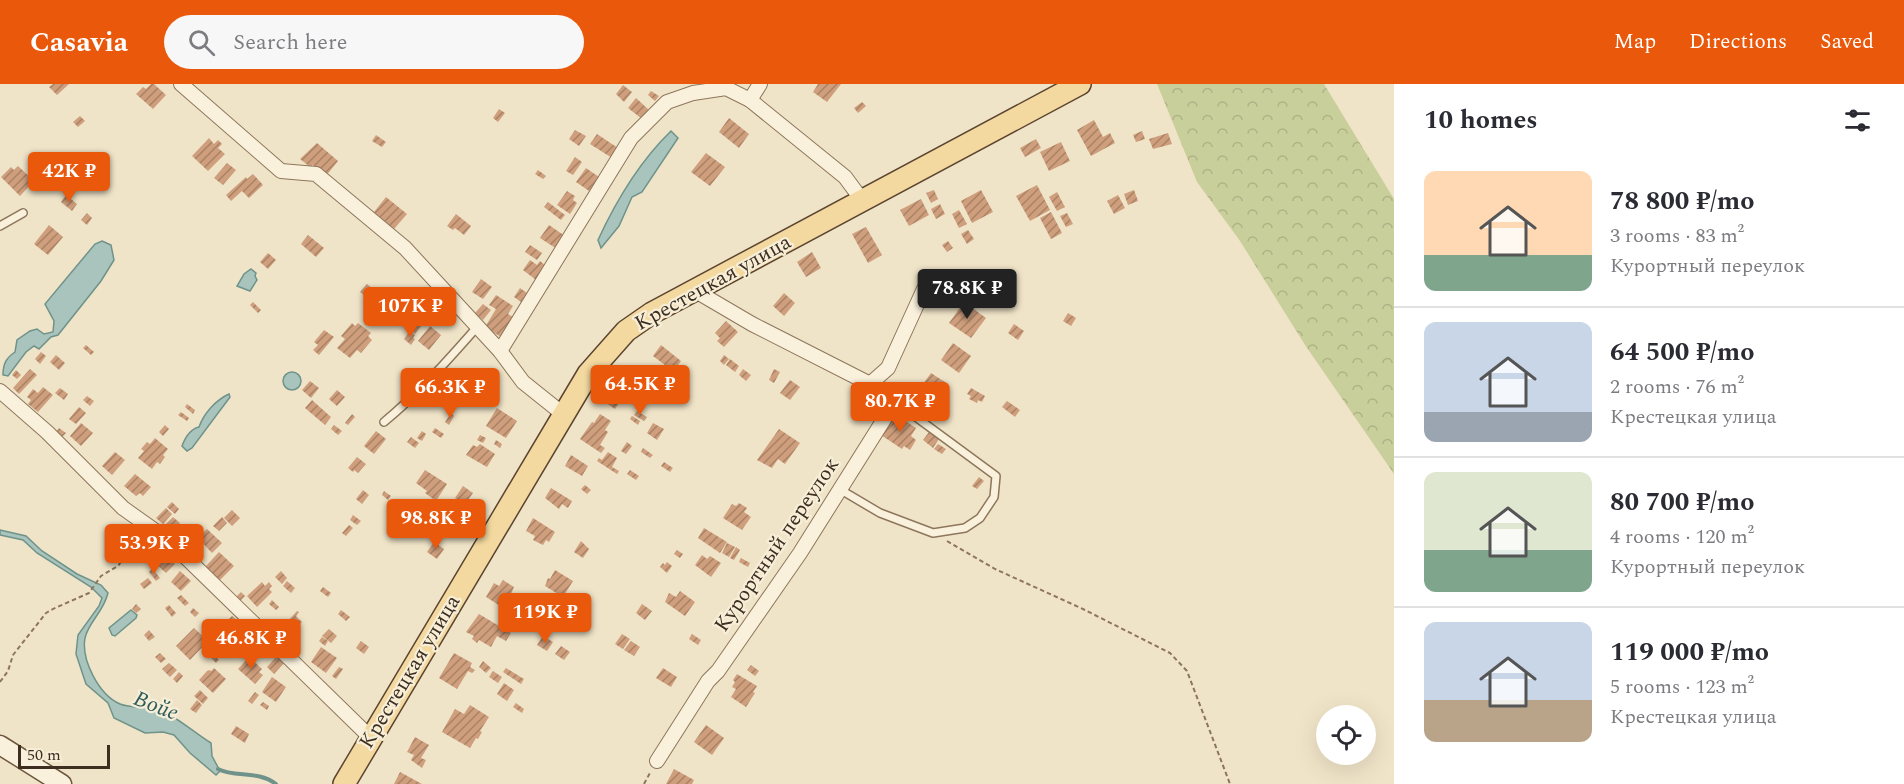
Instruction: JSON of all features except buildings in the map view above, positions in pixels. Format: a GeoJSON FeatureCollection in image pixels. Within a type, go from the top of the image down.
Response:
{"type":"FeatureCollection","features":[{"type":"Feature","properties":{"kind":"main road","name":"Крестецкая улица"},"geometry":{"type":"LineString","coordinates":[[344,784],[563,414],[588,374],[626,332],[652,313],[694,290],[1080,84]]}},
{"type":"Feature","properties":{"kind":"main road"},"geometry":{"type":"LineString","coordinates":[[0,745],[62,784]]}},
{"type":"Feature","properties":{"kind":"street"},"geometry":{"type":"LineString","coordinates":[[181,84],[281,171],[316,174],[405,248],[501,351],[524,382],[563,414]]}},
{"type":"Feature","properties":{"kind":"street"},"geometry":{"type":"LineString","coordinates":[[750,100],[760,84]]}},
{"type":"Feature","properties":{"kind":"street"},"geometry":{"type":"LineString","coordinates":[[501,351],[631,138],[667,102],[693,93],[726,88],[750,100],[845,177],[862,200]]}},
{"type":"Feature","properties":{"kind":"street"},"geometry":{"type":"LineString","coordinates":[[870,384],[888,368],[924,289]]}},
{"type":"Feature","properties":{"kind":"street"},"geometry":{"type":"LineString","coordinates":[[694,290],[744,320],[870,384],[883,393],[889,403]]}},
{"type":"Feature","properties":{"kind":"street"},"geometry":{"type":"LineString","coordinates":[[0,391],[47,432],[123,508],[168,540],[371,738]]}},
{"type":"Feature","properties":{"kind":"street","name":"Курортный переулок"},"geometry":{"type":"LineString","coordinates":[[657,761],[708,681],[718,671],[794,562],[841,490],[888,413],[889,403]]}},
{"type":"Feature","properties":{"kind":"lane"},"geometry":{"type":"LineString","coordinates":[[0,226],[23,213]]}},
{"type":"Feature","properties":{"kind":"lane"},"geometry":{"type":"LineString","coordinates":[[384,422],[445,365],[477,326]]}},
{"type":"Feature","properties":{"kind":"lane"},"geometry":{"type":"LineString","coordinates":[[841,490],[880,513],[933,533],[965,528],[980,518],[994,497],[996,476],[905,409],[889,403]]}},
{"type":"Feature","properties":{"kind":"lane"},"geometry":{"type":"LineString","coordinates":[[168,540],[176,536],[195,541]]}},
{"type":"Feature","properties":{"kind":"path"},"geometry":{"type":"LineString","coordinates":[[0,682],[8,672],[13,655],[46,614],[54,608],[89,593],[101,576],[118,566],[137,539],[150,529]]}},
{"type":"Feature","properties":{"kind":"path"},"geometry":{"type":"LineString","coordinates":[[933,533],[996,569],[1170,652],[1187,671],[1230,784]]}},
{"type":"Feature","properties":{"kind":"green space"},"geometry":{"type":"Polygon","coordinates":[[[1157,84],[1324,84],[1394,199],[1394,474],[1305,345],[1240,241],[1197,182],[1157,84]]]}},
{"type":"Feature","properties":{"kind":"water"},"geometry":{"type":"Polygon","coordinates":[[[671,131],[678,138],[642,192],[632,197],[619,226],[601,248],[598,240],[621,196],[649,155],[671,131]]]}},
{"type":"Feature","properties":{"kind":"water"},"geometry":{"type":"Polygon","coordinates":[[[102,241],[111,245],[114,260],[101,281],[58,335],[51,337],[39,349],[34,346],[26,352],[8,376],[3,375],[6,362],[15,352],[17,340],[37,329],[44,334],[53,332],[54,321],[45,304],[95,244],[102,241]]]}},
{"type":"Feature","properties":{"kind":"water"},"geometry":{"type":"Polygon","coordinates":[[[251,269],[256,273],[257,280],[250,291],[237,286],[244,274],[251,269]]]}},
{"type":"Feature","properties":{"kind":"water"},"geometry":{"type":"Polygon","coordinates":[[[292,372],[298,375],[301,381],[298,387],[292,390],[286,387],[283,381],[286,375],[292,372]]]}},
{"type":"Feature","properties":{"kind":"water"},"geometry":{"type":"Polygon","coordinates":[[[229,394],[230,397],[192,448],[187,451],[182,446],[188,434],[199,427],[215,403],[229,394]]]}},
{"type":"Feature","properties":{"kind":"water"},"geometry":{"type":"Polygon","coordinates":[[[0,530],[26,536],[42,551],[77,574],[101,585],[108,593],[85,638],[84,647],[93,676],[105,693],[120,704],[161,710],[211,743],[212,756],[220,771],[216,775],[190,753],[174,735],[163,732],[145,733],[114,718],[108,703],[86,684],[76,654],[78,635],[99,606],[102,598],[91,587],[37,553],[23,540],[0,535],[0,530]]]}},
{"type":"Feature","properties":{"kind":"water"},"geometry":{"type":"Polygon","coordinates":[[[131,610],[137,615],[136,618],[115,636],[112,635],[109,628],[131,610]]]}},
{"type":"Feature","properties":{"kind":"waterway","name":"Войе"},"geometry":{"type":"LineString","coordinates":[[218,769],[225,772],[254,775],[276,784]]}}]}
